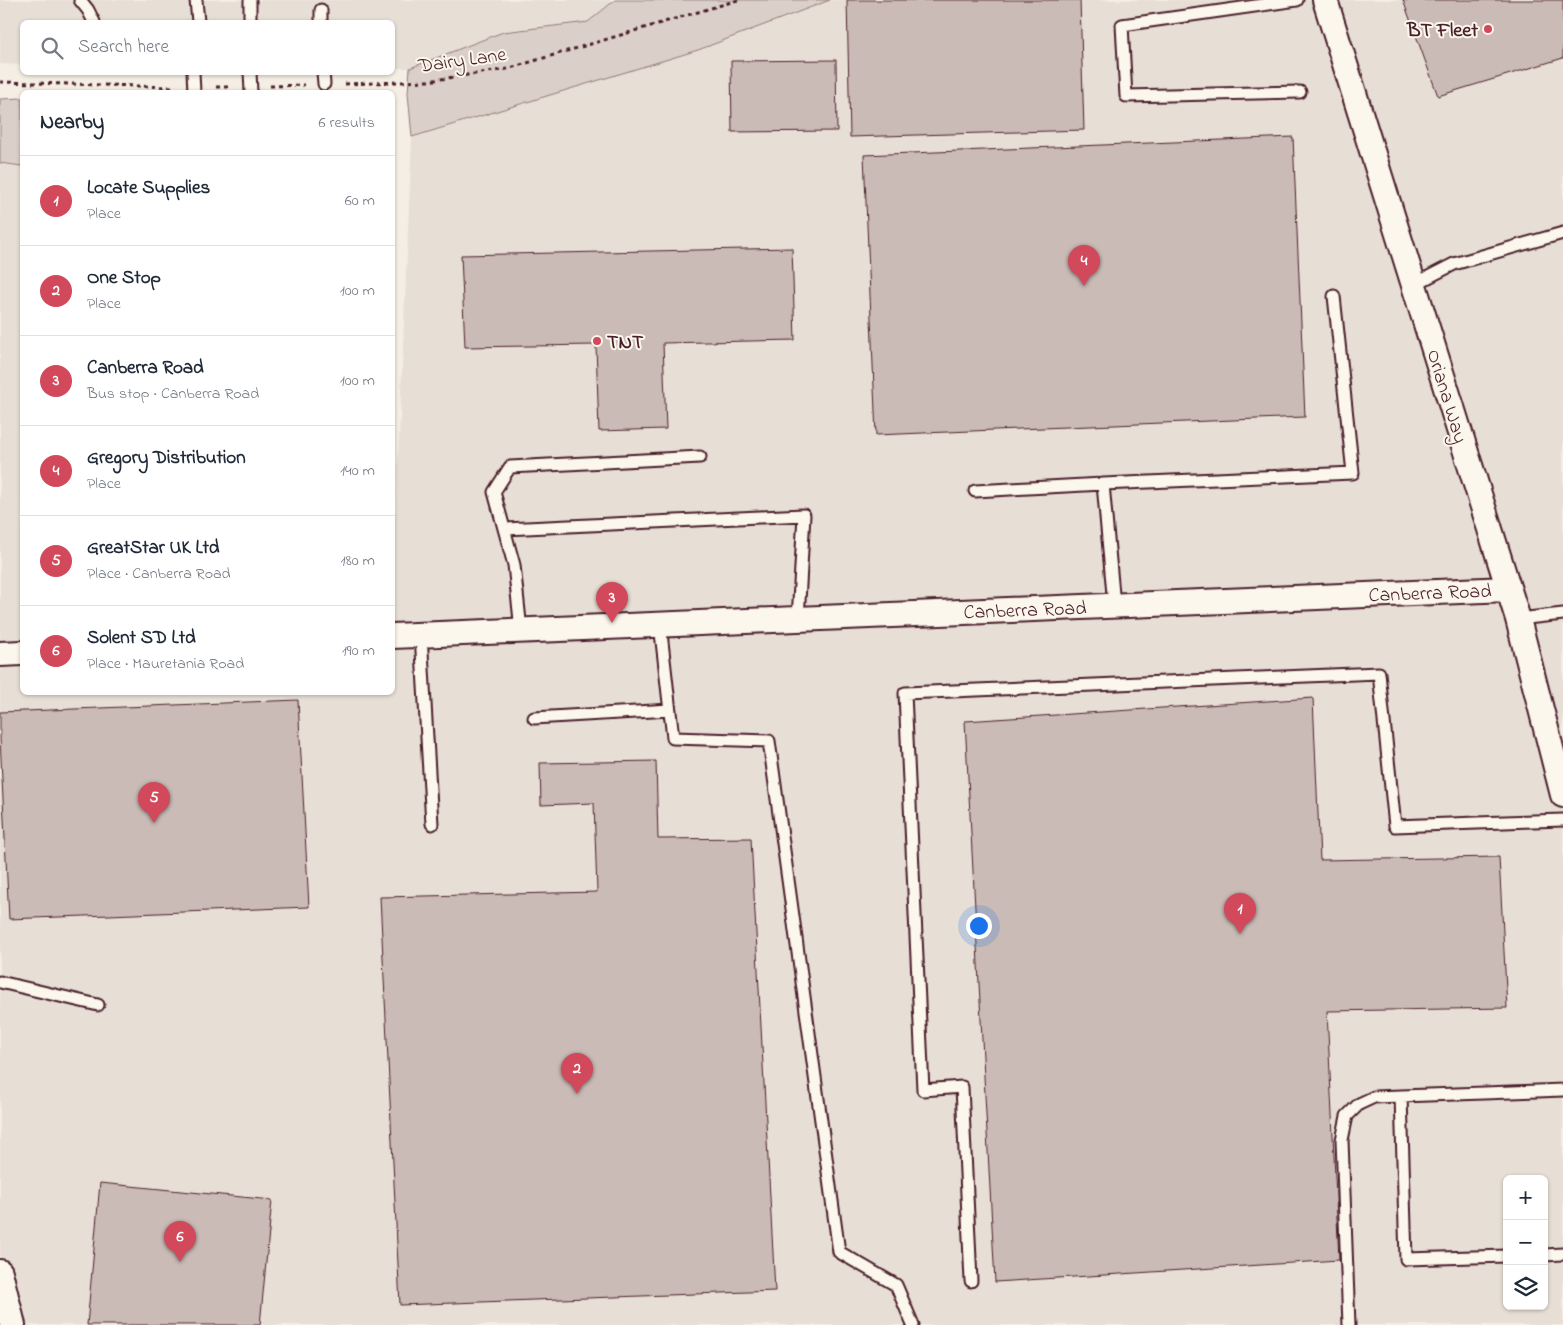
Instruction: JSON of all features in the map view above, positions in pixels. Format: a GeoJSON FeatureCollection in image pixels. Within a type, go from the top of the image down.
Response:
{"type":"FeatureCollection","features":[{"type":"Feature","properties":{"kind":"street","name":"Oriana Way"},"geometry":{"type":"LineString","coordinates":[[1325,0],[1518,619],[1563,795]]}},
{"type":"Feature","properties":{"kind":"street","name":"Canberra Road"},"geometry":{"type":"LineString","coordinates":[[395,636],[1508,589]]}},
{"type":"Feature","properties":{"kind":"street"},"geometry":{"type":"LineString","coordinates":[[0,654],[20,653]]}},
{"type":"Feature","properties":{"kind":"street"},"geometry":{"type":"LineString","coordinates":[[0,1272],[13,1325]]}},
{"type":"Feature","properties":{"kind":"lane"},"geometry":{"type":"LineString","coordinates":[[80,0],[93,20]]}},
{"type":"Feature","properties":{"kind":"lane"},"geometry":{"type":"LineString","coordinates":[[196,0],[198,20]]}},
{"type":"Feature","properties":{"kind":"lane"},"geometry":{"type":"LineString","coordinates":[[250,0],[250,20]]}},
{"type":"Feature","properties":{"kind":"lane"},"geometry":{"type":"LineString","coordinates":[[1297,0],[1122,25],[1126,96],[1300,92]]}},
{"type":"Feature","properties":{"kind":"lane"},"geometry":{"type":"LineString","coordinates":[[321,10],[322,20]]}},
{"type":"Feature","properties":{"kind":"lane"},"geometry":{"type":"LineString","coordinates":[[193,75],[194,90]]}},
{"type":"Feature","properties":{"kind":"lane"},"geometry":{"type":"LineString","coordinates":[[250,75],[250,89]]}},
{"type":"Feature","properties":{"kind":"lane"},"geometry":{"type":"LineString","coordinates":[[1413,285],[1454,264],[1563,233]]}},
{"type":"Feature","properties":{"kind":"lane"},"geometry":{"type":"LineString","coordinates":[[975,491],[1353,473],[1334,296]]}},
{"type":"Feature","properties":{"kind":"lane"},"geometry":{"type":"LineString","coordinates":[[521,630],[514,565],[494,492],[510,467],[700,456]]}},
{"type":"Feature","properties":{"kind":"lane"},"geometry":{"type":"LineString","coordinates":[[1103,484],[1114,605]]}},
{"type":"Feature","properties":{"kind":"lane"},"geometry":{"type":"LineString","coordinates":[[505,530],[804,515],[798,619]]}},
{"type":"Feature","properties":{"kind":"lane"},"geometry":{"type":"LineString","coordinates":[[1518,619],[1563,614]]}},
{"type":"Feature","properties":{"kind":"lane"},"geometry":{"type":"LineString","coordinates":[[660,624],[673,738],[769,741],[839,1252],[896,1285],[912,1325]]}},
{"type":"Feature","properties":{"kind":"lane"},"geometry":{"type":"LineString","coordinates":[[421,634],[432,824]]}},
{"type":"Feature","properties":{"kind":"lane"},"geometry":{"type":"LineString","coordinates":[[971,1281],[962,1087],[923,1090],[905,692],[1380,673],[1395,826],[1563,820]]}},
{"type":"Feature","properties":{"kind":"lane"},"geometry":{"type":"LineString","coordinates":[[534,718],[670,710]]}},
{"type":"Feature","properties":{"kind":"lane"},"geometry":{"type":"LineString","coordinates":[[0,982],[98,1005]]}},
{"type":"Feature","properties":{"kind":"lane"},"geometry":{"type":"LineString","coordinates":[[1349,1325],[1342,1140],[1347,1116],[1359,1104],[1374,1097],[1563,1090]]}},
{"type":"Feature","properties":{"kind":"lane"},"geometry":{"type":"LineString","coordinates":[[1401,1096],[1406,1259],[1503,1256]]}},
{"type":"Feature","properties":{"kind":"lane"},"geometry":{"type":"LineString","coordinates":[[1548,1255],[1563,1254]]}},
{"type":"Feature","properties":{"kind":"path","name":"Dairy Lane"},"geometry":{"type":"LineString","coordinates":[[0,82],[194,90],[250,89],[324,78],[428,81],[508,69],[738,0]]}},
{"type":"Feature","properties":{"kind":"shaded area"},"geometry":{"type":"Polygon","coordinates":[[[0,0],[615,0],[588,22],[503,32],[410,68],[395,68],[395,20],[20,20],[20,65],[0,64],[0,0]]]}},
{"type":"Feature","properties":{"kind":"shaded area"},"geometry":{"type":"Polygon","coordinates":[[[615,0],[830,0],[698,50],[412,137],[408,93],[410,68],[503,32],[588,22],[615,0]]]}},
{"type":"Feature","properties":{"kind":"shaded area"},"geometry":{"type":"Polygon","coordinates":[[[830,0],[1563,0],[1563,1325],[0,1325],[0,163],[20,166],[20,695],[395,695],[396,508],[412,137],[698,50],[830,0]]]}},
{"type":"Feature","properties":{"kind":"shaded area"},"geometry":{"type":"Polygon","coordinates":[[[20,98],[20,166],[0,163],[0,99],[20,98]]]}},
{"type":"Feature","properties":{"kind":"building"},"geometry":{"type":"Polygon","coordinates":[[[847,0],[1080,0],[1084,130],[850,137],[847,0]]]}},
{"type":"Feature","properties":{"kind":"building","name":"BT Fleet"},"geometry":{"type":"Polygon","coordinates":[[[1403,0],[1563,0],[1563,58],[1438,96],[1403,0]]]}},
{"type":"Feature","properties":{"kind":"building"},"geometry":{"type":"Polygon","coordinates":[[[836,60],[837,131],[732,132],[731,61],[836,60]]]}},
{"type":"Feature","properties":{"kind":"building"},"geometry":{"type":"Polygon","coordinates":[[[1293,137],[1305,417],[876,435],[864,155],[1293,137]]]}},
{"type":"Feature","properties":{"kind":"building","name":"TNT"},"geometry":{"type":"Polygon","coordinates":[[[792,248],[795,340],[663,343],[666,429],[599,431],[596,345],[465,347],[461,255],[792,248]]]}},
{"type":"Feature","properties":{"kind":"building"},"geometry":{"type":"Polygon","coordinates":[[[1313,698],[1320,860],[1499,857],[1507,1008],[1327,1011],[1339,1260],[995,1282],[965,721],[1313,698]]]}},
{"type":"Feature","properties":{"kind":"building"},"geometry":{"type":"Polygon","coordinates":[[[298,700],[309,907],[9,919],[0,712],[298,700]]]}},
{"type":"Feature","properties":{"kind":"building"},"geometry":{"type":"Polygon","coordinates":[[[656,761],[658,839],[751,838],[775,1291],[400,1305],[380,897],[597,892],[594,803],[541,805],[540,763],[656,761]]]}},
{"type":"Feature","properties":{"kind":"building"},"geometry":{"type":"Polygon","coordinates":[[[100,1183],[272,1200],[260,1325],[87,1325],[100,1183]]]}},
{"type":"Feature","properties":{"kind":"place","name":"BT Fleet"},"geometry":{"type":"Point","coordinates":[1488,29]}},
{"type":"Feature","properties":{"kind":"place","name":"Gregory Distribution"},"geometry":{"type":"Point","coordinates":[1084,286]}},
{"type":"Feature","properties":{"kind":"place","name":"TNT"},"geometry":{"type":"Point","coordinates":[597,341]}},
{"type":"Feature","properties":{"kind":"place","name":"Canberra Road"},"geometry":{"type":"Point","coordinates":[612,623]}},
{"type":"Feature","properties":{"kind":"place","name":"GreatStar UK Ltd"},"geometry":{"type":"Point","coordinates":[154,823]}},
{"type":"Feature","properties":{"kind":"place","name":"Locate Supplies"},"geometry":{"type":"Point","coordinates":[1240,934]}},
{"type":"Feature","properties":{"kind":"place","name":"One Stop"},"geometry":{"type":"Point","coordinates":[577,1094]}},
{"type":"Feature","properties":{"kind":"place","name":"Solent SD Ltd"},"geometry":{"type":"Point","coordinates":[180,1262]}}]}
